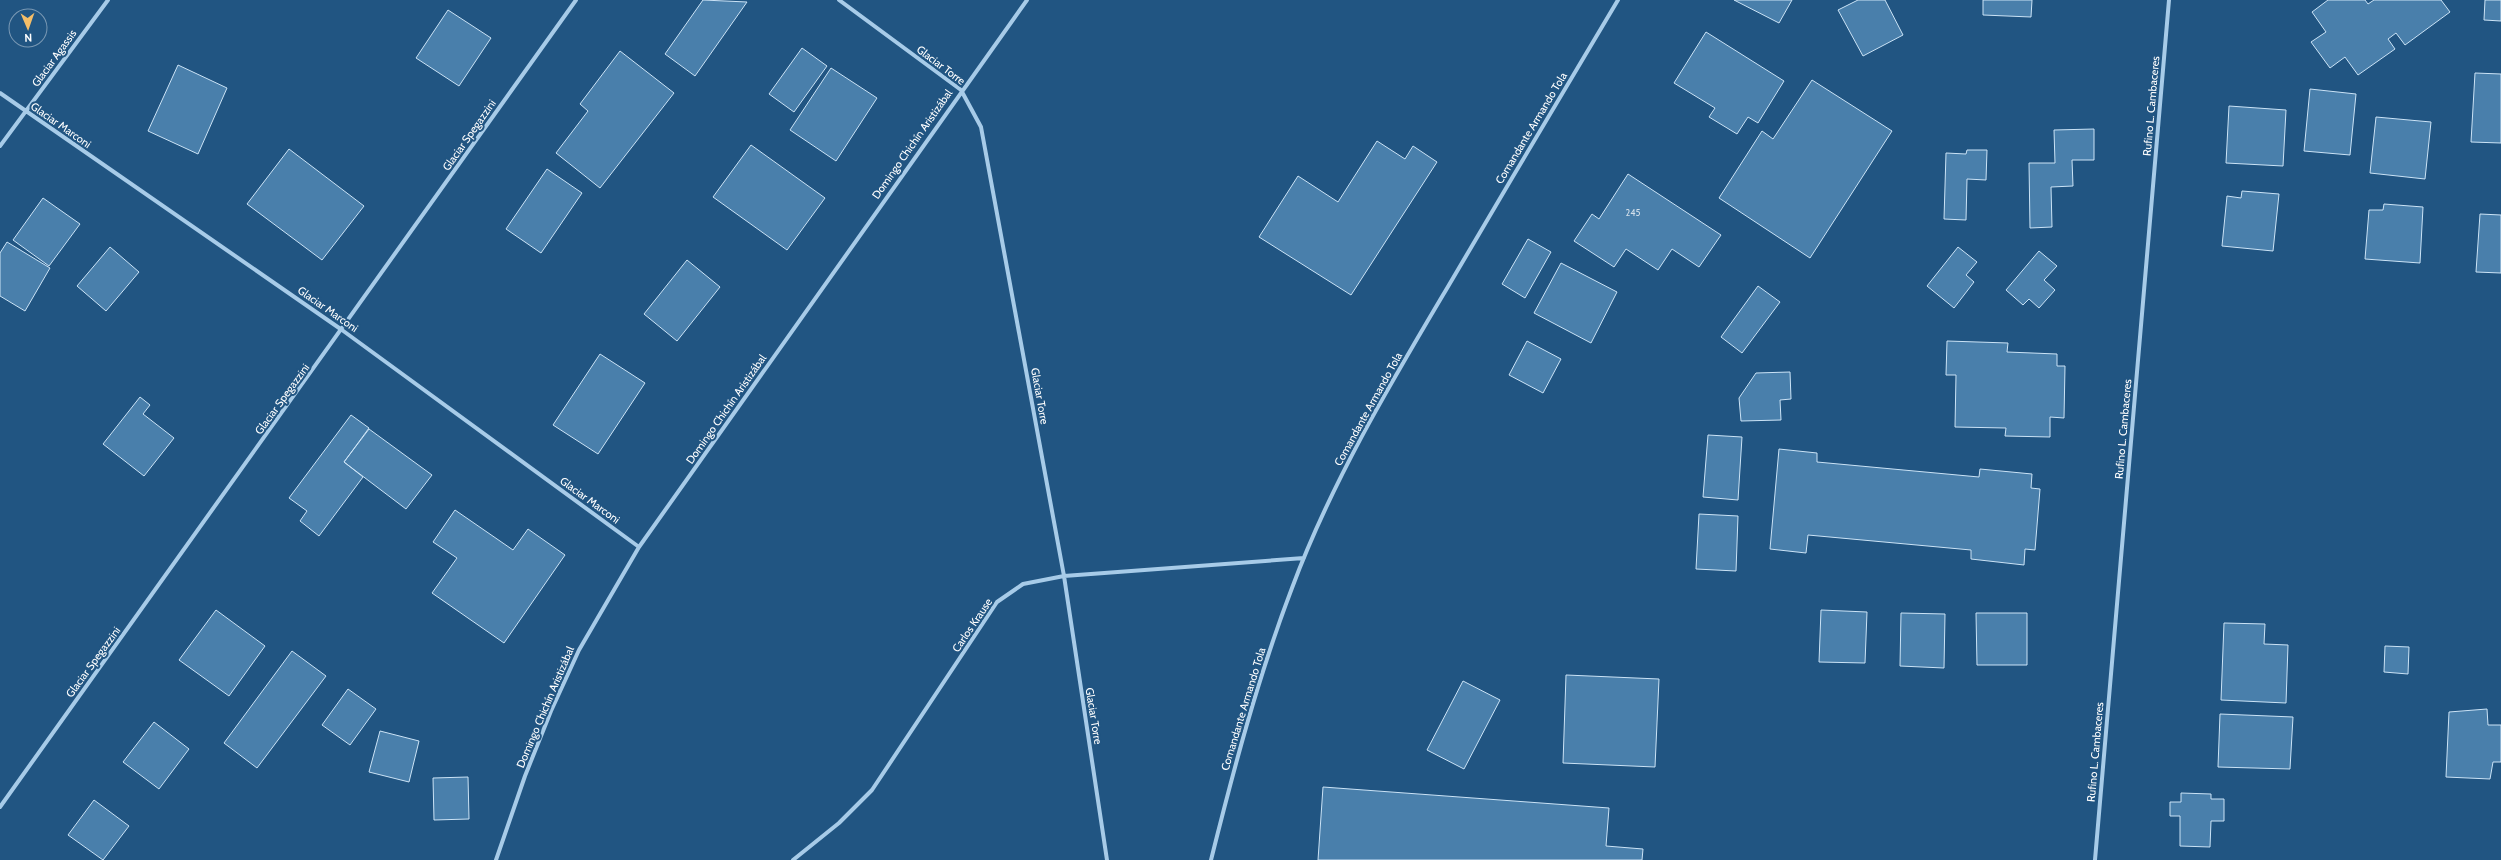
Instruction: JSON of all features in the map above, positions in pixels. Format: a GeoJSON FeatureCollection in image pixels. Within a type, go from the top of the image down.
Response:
{"type":"FeatureCollection","features":[{"type":"Feature","properties":{"kind":"street","name":"Glaciar Agassis"},"geometry":{"type":"LineString","coordinates":[[0,146],[108,0]]}},
{"type":"Feature","properties":{"kind":"street","name":"Glaciar Spegazzini"},"geometry":{"type":"LineString","coordinates":[[0,807],[342,330],[576,0]]}},
{"type":"Feature","properties":{"kind":"street","name":"Glaciar Torre"},"geometry":{"type":"LineString","coordinates":[[839,0],[961,90],[981,127],[1064,576],[1107,860]]}},
{"type":"Feature","properties":{"kind":"street","name":"Domingo Chichín Aristizábal"},"geometry":{"type":"LineString","coordinates":[[496,860],[525,776],[551,711],[579,650],[639,548],[961,90],[1027,0]]}},
{"type":"Feature","properties":{"kind":"street","name":"Comandante Armando Tola"},"geometry":{"type":"LineString","coordinates":[[1211,860],[1243,735],[1266,661],[1304,558],[1346,468],[1379,406],[1618,0]]}},
{"type":"Feature","properties":{"kind":"street","name":"Rufino L. Cambaceres"},"geometry":{"type":"LineString","coordinates":[[2095,860],[2169,0]]}},
{"type":"Feature","properties":{"kind":"street","name":"Glaciar Marconi"},"geometry":{"type":"LineString","coordinates":[[0,93],[342,330],[639,548]]}},
{"type":"Feature","properties":{"kind":"street","name":"Carlos Krause"},"geometry":{"type":"LineString","coordinates":[[793,860],[839,823],[872,790],[997,602],[1023,584],[1064,576],[1304,558]]}},
{"type":"Feature","properties":{"kind":"building"},"geometry":{"type":"Polygon","coordinates":[[[703,0],[747,2],[695,76],[665,54],[703,0]]]}},
{"type":"Feature","properties":{"kind":"building"},"geometry":{"type":"Polygon","coordinates":[[[1734,0],[1792,0],[1779,23],[1734,0]]]}},
{"type":"Feature","properties":{"kind":"building"},"geometry":{"type":"Polygon","coordinates":[[[1858,0],[1885,0],[1903,35],[1863,56],[1838,10],[1858,0]]]}},
{"type":"Feature","properties":{"kind":"building"},"geometry":{"type":"Polygon","coordinates":[[[1983,0],[2032,0],[2031,17],[1983,15],[1983,0]]]}},
{"type":"Feature","properties":{"kind":"building"},"geometry":{"type":"Polygon","coordinates":[[[2328,0],[2365,0],[2368,4],[2374,0],[2441,0],[2450,12],[2405,45],[2396,33],[2388,39],[2395,49],[2358,75],[2345,57],[2330,68],[2311,42],[2326,32],[2312,12],[2328,0]]]}},
{"type":"Feature","properties":{"kind":"building"},"geometry":{"type":"Polygon","coordinates":[[[2485,0],[2501,0],[2501,21],[2484,20],[2485,0]]]}},
{"type":"Feature","properties":{"kind":"building"},"geometry":{"type":"Polygon","coordinates":[[[448,10],[491,38],[459,86],[416,58],[448,10]]]}},
{"type":"Feature","properties":{"kind":"building"},"geometry":{"type":"Polygon","coordinates":[[[1706,32],[1784,81],[1758,123],[1748,117],[1737,134],[1709,117],[1715,108],[1674,83],[1706,32]]]}},
{"type":"Feature","properties":{"kind":"building"},"geometry":{"type":"Polygon","coordinates":[[[802,48],[827,66],[794,112],[769,94],[802,48]]]}},
{"type":"Feature","properties":{"kind":"building"},"geometry":{"type":"Polygon","coordinates":[[[620,51],[674,93],[600,188],[556,153],[588,111],[580,104],[620,51]]]}},
{"type":"Feature","properties":{"kind":"building"},"geometry":{"type":"Polygon","coordinates":[[[178,65],[227,88],[198,154],[148,131],[178,65]]]}},
{"type":"Feature","properties":{"kind":"building"},"geometry":{"type":"Polygon","coordinates":[[[831,68],[877,98],[836,161],[790,130],[831,68]]]}},
{"type":"Feature","properties":{"kind":"building"},"geometry":{"type":"Polygon","coordinates":[[[2475,73],[2501,74],[2501,143],[2471,142],[2475,73]]]}},
{"type":"Feature","properties":{"kind":"building"},"geometry":{"type":"Polygon","coordinates":[[[1812,80],[1892,131],[1810,258],[1719,198],[1762,131],[1773,139],[1812,80]]]}},
{"type":"Feature","properties":{"kind":"building"},"geometry":{"type":"Polygon","coordinates":[[[2310,89],[2356,94],[2350,155],[2304,151],[2310,89]]]}},
{"type":"Feature","properties":{"kind":"building"},"geometry":{"type":"Polygon","coordinates":[[[2229,106],[2286,110],[2283,166],[2226,163],[2229,106]]]}},
{"type":"Feature","properties":{"kind":"building"},"geometry":{"type":"Polygon","coordinates":[[[2376,117],[2431,122],[2425,179],[2370,173],[2376,117]]]}},
{"type":"Feature","properties":{"kind":"building"},"geometry":{"type":"Polygon","coordinates":[[[2094,129],[2094,160],[2072,160],[2073,186],[2051,187],[2052,227],[2030,228],[2029,163],[2055,163],[2054,130],[2094,129]]]}},
{"type":"Feature","properties":{"kind":"building"},"geometry":{"type":"Polygon","coordinates":[[[1377,141],[1405,159],[1413,146],[1437,162],[1351,295],[1259,237],[1298,176],[1338,202],[1377,141]]]}},
{"type":"Feature","properties":{"kind":"building"},"geometry":{"type":"Polygon","coordinates":[[[751,145],[825,198],[787,250],[713,197],[751,145]]]}},
{"type":"Feature","properties":{"kind":"building"},"geometry":{"type":"Polygon","coordinates":[[[289,149],[364,206],[322,260],[247,204],[289,149]]]}},
{"type":"Feature","properties":{"kind":"building"},"geometry":{"type":"Polygon","coordinates":[[[1967,150],[1987,150],[1986,180],[1967,179],[1966,220],[1944,219],[1946,153],[1966,154],[1967,150]]]}},
{"type":"Feature","properties":{"kind":"building"},"geometry":{"type":"Polygon","coordinates":[[[547,169],[582,193],[541,253],[506,229],[547,169]]]}},
{"type":"Feature","properties":{"kind":"building"},"geometry":{"type":"Polygon","coordinates":[[[1628,174],[1721,235],[1699,267],[1672,249],[1658,270],[1626,249],[1614,267],[1574,241],[1592,214],[1599,219],[1628,174]]]}},
{"type":"Feature","properties":{"kind":"building"},"geometry":{"type":"Polygon","coordinates":[[[2242,191],[2279,194],[2273,251],[2222,246],[2227,196],[2241,198],[2242,191]]]}},
{"type":"Feature","properties":{"kind":"building"},"geometry":{"type":"Polygon","coordinates":[[[43,198],[80,224],[49,266],[13,240],[43,198]]]}},
{"type":"Feature","properties":{"kind":"building"},"geometry":{"type":"Polygon","coordinates":[[[2384,204],[2423,207],[2420,263],[2365,259],[2369,210],[2383,210],[2384,204]]]}},
{"type":"Feature","properties":{"kind":"building"},"geometry":{"type":"Polygon","coordinates":[[[2480,214],[2501,215],[2501,273],[2476,272],[2480,214]]]}},
{"type":"Feature","properties":{"kind":"building"},"geometry":{"type":"Polygon","coordinates":[[[1528,239],[1551,252],[1525,298],[1502,284],[1528,239]]]}},
{"type":"Feature","properties":{"kind":"building"},"geometry":{"type":"Polygon","coordinates":[[[7,242],[50,268],[25,311],[0,296],[0,253],[7,242]]]}},
{"type":"Feature","properties":{"kind":"building"},"geometry":{"type":"Polygon","coordinates":[[[110,247],[139,272],[106,311],[77,286],[110,247]]]}},
{"type":"Feature","properties":{"kind":"building"},"geometry":{"type":"Polygon","coordinates":[[[1958,247],[1977,262],[1966,275],[1974,282],[1954,308],[1927,286],[1958,247]]]}},
{"type":"Feature","properties":{"kind":"building"},"geometry":{"type":"Polygon","coordinates":[[[2039,251],[2057,266],[2044,280],[2055,290],[2039,308],[2029,299],[2023,305],[2006,290],[2039,251]]]}},
{"type":"Feature","properties":{"kind":"building"},"geometry":{"type":"Polygon","coordinates":[[[687,260],[720,287],[677,341],[644,314],[687,260]]]}},
{"type":"Feature","properties":{"kind":"building"},"geometry":{"type":"Polygon","coordinates":[[[1561,263],[1617,292],[1591,343],[1534,313],[1561,263]]]}},
{"type":"Feature","properties":{"kind":"building"},"geometry":{"type":"Polygon","coordinates":[[[1758,286],[1780,302],[1742,353],[1721,337],[1758,286]]]}},
{"type":"Feature","properties":{"kind":"building"},"geometry":{"type":"Polygon","coordinates":[[[1527,341],[1561,359],[1543,393],[1509,375],[1527,341]]]}},
{"type":"Feature","properties":{"kind":"building"},"geometry":{"type":"Polygon","coordinates":[[[1947,341],[2008,343],[2007,352],[2057,354],[2057,366],[2065,366],[2064,418],[2050,417],[2050,437],[2005,436],[2006,428],[1955,427],[1956,375],[1946,375],[1947,341]]]}},
{"type":"Feature","properties":{"kind":"building"},"geometry":{"type":"Polygon","coordinates":[[[600,354],[645,383],[598,454],[553,425],[600,354]]]}},
{"type":"Feature","properties":{"kind":"building"},"geometry":{"type":"Polygon","coordinates":[[[1790,372],[1791,399],[1780,400],[1781,420],[1741,421],[1739,398],[1756,373],[1790,372]]]}},
{"type":"Feature","properties":{"kind":"building"},"geometry":{"type":"Polygon","coordinates":[[[140,397],[150,405],[143,414],[174,438],[144,476],[103,444],[140,397]]]}},
{"type":"Feature","properties":{"kind":"building"},"geometry":{"type":"Polygon","coordinates":[[[351,415],[369,428],[344,462],[363,477],[319,536],[300,521],[307,511],[289,498],[351,415]]]}},
{"type":"Feature","properties":{"kind":"building"},"geometry":{"type":"Polygon","coordinates":[[[369,429],[432,475],[406,509],[344,462],[369,429]]]}},
{"type":"Feature","properties":{"kind":"building"},"geometry":{"type":"Polygon","coordinates":[[[1708,435],[1742,437],[1738,500],[1703,497],[1708,435]]]}},
{"type":"Feature","properties":{"kind":"building"},"geometry":{"type":"Polygon","coordinates":[[[1779,449],[1817,453],[1817,462],[1979,477],[1980,469],[2032,474],[2031,488],[2040,489],[2035,550],[2025,549],[2024,565],[1971,559],[1971,550],[1808,535],[1806,553],[1770,549],[1779,449]]]}},
{"type":"Feature","properties":{"kind":"building"},"geometry":{"type":"Polygon","coordinates":[[[455,510],[513,550],[528,529],[565,555],[504,643],[432,593],[457,558],[433,542],[455,510]]]}},
{"type":"Feature","properties":{"kind":"building"},"geometry":{"type":"Polygon","coordinates":[[[1699,514],[1738,516],[1736,571],[1696,569],[1699,514]]]}},
{"type":"Feature","properties":{"kind":"building"},"geometry":{"type":"Polygon","coordinates":[[[216,610],[265,646],[229,696],[179,660],[216,610]]]}},
{"type":"Feature","properties":{"kind":"building"},"geometry":{"type":"Polygon","coordinates":[[[1821,610],[1867,612],[1865,663],[1819,662],[1821,610]]]}},
{"type":"Feature","properties":{"kind":"building"},"geometry":{"type":"Polygon","coordinates":[[[1901,613],[1945,614],[1944,668],[1900,666],[1901,613]]]}},
{"type":"Feature","properties":{"kind":"building"},"geometry":{"type":"Polygon","coordinates":[[[1976,613],[2027,613],[2027,665],[1977,665],[1976,613]]]}},
{"type":"Feature","properties":{"kind":"building"},"geometry":{"type":"Polygon","coordinates":[[[2224,623],[2265,624],[2264,644],[2288,645],[2286,703],[2221,700],[2224,623]]]}},
{"type":"Feature","properties":{"kind":"building"},"geometry":{"type":"Polygon","coordinates":[[[2385,646],[2409,647],[2408,674],[2384,672],[2385,646]]]}},
{"type":"Feature","properties":{"kind":"building"},"geometry":{"type":"Polygon","coordinates":[[[292,651],[326,676],[257,768],[224,743],[292,651]]]}},
{"type":"Feature","properties":{"kind":"building"},"geometry":{"type":"Polygon","coordinates":[[[1566,675],[1659,679],[1655,767],[1563,763],[1566,675]]]}},
{"type":"Feature","properties":{"kind":"building"},"geometry":{"type":"Polygon","coordinates":[[[1463,681],[1500,700],[1464,769],[1427,750],[1463,681]]]}},
{"type":"Feature","properties":{"kind":"building"},"geometry":{"type":"Polygon","coordinates":[[[348,689],[376,709],[350,745],[322,725],[348,689]]]}},
{"type":"Feature","properties":{"kind":"building"},"geometry":{"type":"Polygon","coordinates":[[[2487,709],[2488,725],[2501,725],[2501,762],[2493,762],[2490,779],[2446,777],[2449,712],[2487,709]]]}},
{"type":"Feature","properties":{"kind":"building"},"geometry":{"type":"Polygon","coordinates":[[[2220,714],[2293,717],[2290,769],[2218,767],[2220,714]]]}},
{"type":"Feature","properties":{"kind":"building"},"geometry":{"type":"Polygon","coordinates":[[[154,722],[189,749],[159,789],[123,762],[154,722]]]}},
{"type":"Feature","properties":{"kind":"building"},"geometry":{"type":"Polygon","coordinates":[[[380,731],[419,741],[409,782],[369,772],[380,731]]]}},
{"type":"Feature","properties":{"kind":"building"},"geometry":{"type":"Polygon","coordinates":[[[468,777],[469,819],[434,820],[433,778],[468,777]]]}},
{"type":"Feature","properties":{"kind":"building"},"geometry":{"type":"Polygon","coordinates":[[[1323,787],[1609,808],[1606,846],[1643,849],[1642,860],[1318,860],[1323,787]]]}},
{"type":"Feature","properties":{"kind":"building"},"geometry":{"type":"Polygon","coordinates":[[[2181,793],[2211,794],[2211,799],[2224,799],[2224,821],[2211,821],[2210,847],[2180,846],[2180,816],[2170,816],[2170,802],[2181,802],[2181,793]]]}},
{"type":"Feature","properties":{"kind":"building"},"geometry":{"type":"Polygon","coordinates":[[[94,800],[129,826],[103,860],[68,835],[94,800]]]}}]}
